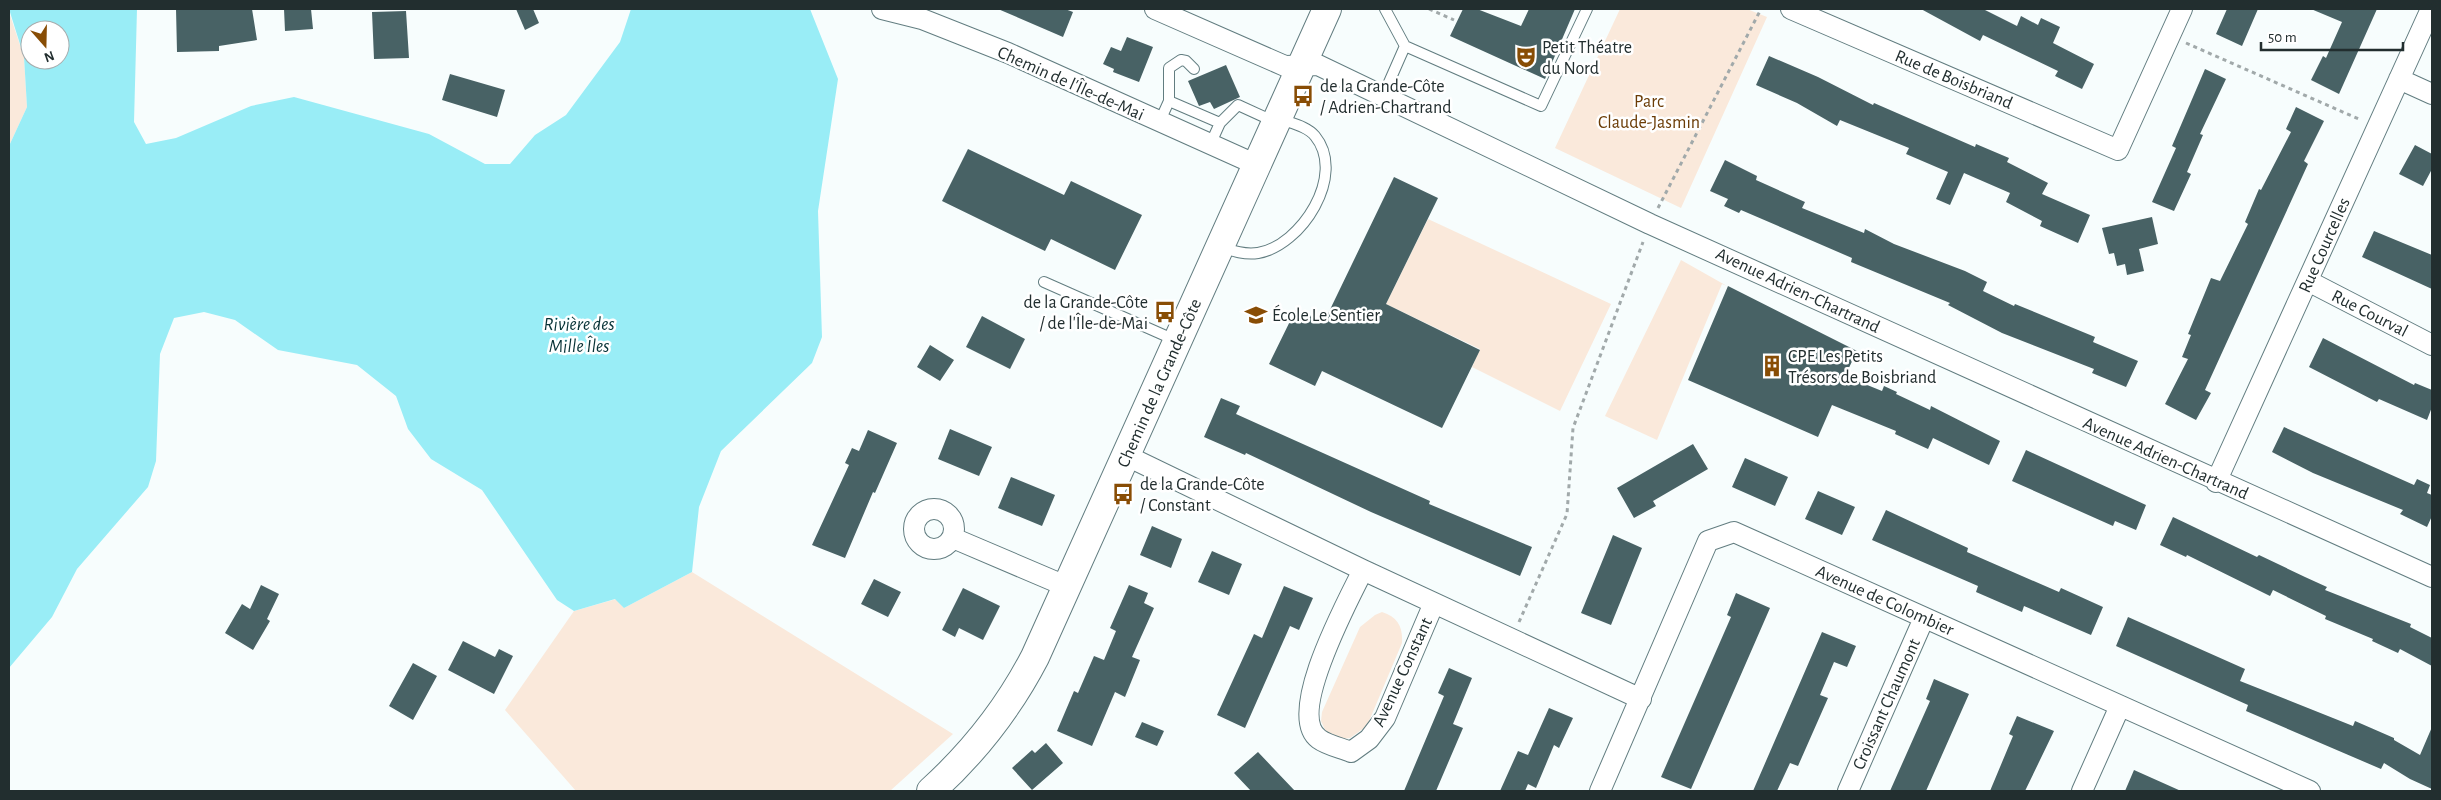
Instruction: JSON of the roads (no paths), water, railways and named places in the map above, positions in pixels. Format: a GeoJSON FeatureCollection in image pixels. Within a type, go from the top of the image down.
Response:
{"type":"FeatureCollection","features":[{"type":"Feature","properties":{"kind":"main road","name":"Chemin de la Grande-Côte"},"geometry":{"type":"LineString","coordinates":[[932,791],[961,763],[1008,703],[1035,657],[1327,9]]}},
{"type":"Feature","properties":{"kind":"street","name":"Chemin de l'Île-de-Mai"},"geometry":{"type":"LineString","coordinates":[[882,9],[922,19],[984,43],[1159,123],[1257,165]]}},
{"type":"Feature","properties":{"kind":"street","name":"Avenue Adrien-Chartrand"},"geometry":{"type":"LineString","coordinates":[[1155,9],[1285,66],[1318,65],[1650,224],[2216,482],[2432,578]]}},
{"type":"Feature","properties":{"kind":"street","name":"Rue de Boisbriand"},"geometry":{"type":"LineString","coordinates":[[1791,9],[2118,150],[2182,9]]}},
{"type":"Feature","properties":{"kind":"street","name":"Rue Courcelles"},"geometry":{"type":"LineString","coordinates":[[2216,482],[2431,9]]}},
{"type":"Feature","properties":{"kind":"street"},"geometry":{"type":"LineString","coordinates":[[2399,79],[2432,94]]}},
{"type":"Feature","properties":{"kind":"street","name":"Rue Courval"},"geometry":{"type":"LineString","coordinates":[[2308,281],[2432,345]]}},
{"type":"Feature","properties":{"kind":"street","name":"Avenue Constant"},"geometry":{"type":"LineString","coordinates":[[1127,456],[1363,570],[1642,699]]}},
{"type":"Feature","properties":{"kind":"street","name":"Avenue de Colombier"},"geometry":{"type":"LineString","coordinates":[[1600,791],[1642,699],[1708,541],[1734,532],[2310,791]]}},
{"type":"Feature","properties":{"kind":"street"},"geometry":{"type":"LineString","coordinates":[[953,538],[1068,587]]}},
{"type":"Feature","properties":{"kind":"street","name":"Avenue Constant"},"geometry":{"type":"LineString","coordinates":[[1363,570],[1329,638],[1310,696],[1308,720],[1318,738],[1351,752],[1369,739],[1385,718],[1434,603]]}},
{"type":"Feature","properties":{"kind":"street","name":"Croissant Chaumont"},"geometry":{"type":"LineString","coordinates":[[1848,791],[1924,618]]}},
{"type":"Feature","properties":{"kind":"street"},"geometry":{"type":"LineString","coordinates":[[2082,791],[2120,706]]}},
{"type":"Feature","properties":{"kind":"lane"},"geometry":{"type":"LineString","coordinates":[[1385,9],[1406,46],[1542,106],[1587,9]]}},
{"type":"Feature","properties":{"kind":"lane"},"geometry":{"type":"LineString","coordinates":[[1383,96],[1406,46]]}},
{"type":"Feature","properties":{"kind":"lane"},"geometry":{"type":"LineString","coordinates":[[1159,123],[1170,101],[1169,68],[1181,60],[1186,61],[1194,69]]}},
{"type":"Feature","properties":{"kind":"lane"},"geometry":{"type":"LineString","coordinates":[[1170,101],[1220,123]]}},
{"type":"Feature","properties":{"kind":"lane"},"geometry":{"type":"LineString","coordinates":[[1210,144],[1220,123],[1238,105],[1311,132],[1318,141],[1325,171],[1319,197],[1304,224],[1292,236],[1271,249],[1248,254],[1220,246]]}},
{"type":"Feature","properties":{"kind":"lane"},"geometry":{"type":"LineString","coordinates":[[1044,282],[1177,341]]}},
{"type":"Feature","properties":{"kind":"water","name":"Rivière des Mille Îles"},"geometry":{"type":"Polygon","coordinates":[[[9,9],[137,9],[134,122],[146,144],[176,138],[251,106],[294,97],[429,134],[485,164],[510,164],[535,135],[566,115],[620,42],[631,9],[810,9],[838,79],[818,211],[822,337],[812,363],[721,451],[699,507],[692,572],[624,608],[615,599],[574,611],[557,600],[482,490],[431,459],[408,429],[396,396],[357,365],[278,350],[235,320],[204,312],[174,318],[160,354],[156,461],[148,487],[77,569],[52,617],[9,668],[9,146],[27,107],[25,70],[70,70],[70,20],[20,20],[20,44],[9,9]]]}},
{"type":"Feature","properties":{"kind":"place","name":"Petit Théatre du Nord"},"geometry":{"type":"Point","coordinates":[1526,57]}},
{"type":"Feature","properties":{"kind":"place","name":"de la Grande-Côte / Adrien-Chartrand"},"geometry":{"type":"Point","coordinates":[1303,96]}},
{"type":"Feature","properties":{"kind":"place","name":"de la Grande-Côte / de l'Île-de-Mai"},"geometry":{"type":"Point","coordinates":[1165,312]}},
{"type":"Feature","properties":{"kind":"place","name":"École Le Sentier"},"geometry":{"type":"Point","coordinates":[1256,315]}},
{"type":"Feature","properties":{"kind":"place","name":"CPE Les Petits Trésors de Boisbriand"},"geometry":{"type":"Point","coordinates":[1772,366]}},
{"type":"Feature","properties":{"kind":"place","name":"de la Grande-Côte / Constant"},"geometry":{"type":"Point","coordinates":[1123,494]}},
{"type":"Feature","properties":{"kind":"park label","name":"Parc Claude-Jasmin"},"geometry":{"type":"Point","coordinates":[1649,111]}}]}
